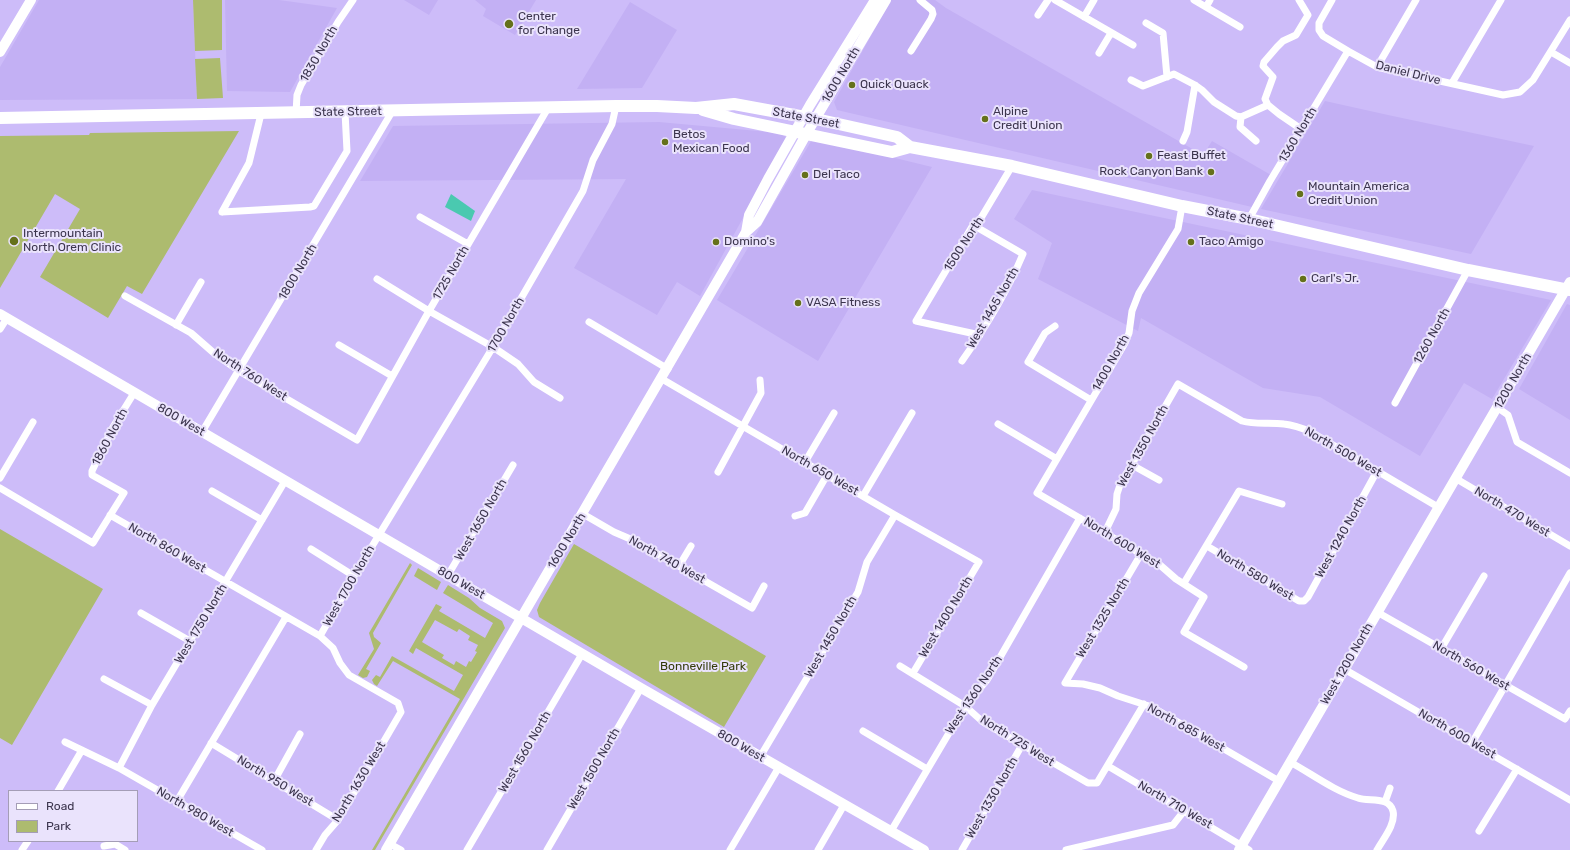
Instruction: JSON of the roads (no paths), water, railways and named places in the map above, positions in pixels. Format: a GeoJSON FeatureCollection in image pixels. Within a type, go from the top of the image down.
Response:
{"type":"FeatureCollection","features":[{"type":"Feature","properties":{"kind":"main road","name":"State Street"},"geometry":{"type":"LineString","coordinates":[[0,118],[616,106],[696,108],[734,104],[810,118],[897,137],[910,147]]}},
{"type":"Feature","properties":{"kind":"main road","name":"State Street"},"geometry":{"type":"LineString","coordinates":[[696,108],[734,119],[892,152],[910,147],[1012,166],[1468,270],[1569,287]]}},
{"type":"Feature","properties":{"kind":"street"},"geometry":{"type":"LineString","coordinates":[[1,50],[31,0]]}},
{"type":"Feature","properties":{"kind":"street","name":"1830 North"},"geometry":{"type":"LineString","coordinates":[[296,113],[297,95],[301,86],[338,22],[353,0]]}},
{"type":"Feature","properties":{"kind":"street","name":"1600 North"},"geometry":{"type":"LineString","coordinates":[[810,118],[875,0]]}},
{"type":"Feature","properties":{"kind":"street","name":"1600 North"},"geometry":{"type":"LineString","coordinates":[[388,847],[668,369],[746,232],[749,215],[886,0]]}},
{"type":"Feature","properties":{"kind":"street"},"geometry":{"type":"LineString","coordinates":[[911,51],[932,16],[932,10],[920,0]]}},
{"type":"Feature","properties":{"kind":"street"},"geometry":{"type":"LineString","coordinates":[[1038,15],[1048,0]]}},
{"type":"Feature","properties":{"kind":"street"},"geometry":{"type":"LineString","coordinates":[[1055,0],[1133,45]]}},
{"type":"Feature","properties":{"kind":"street"},"geometry":{"type":"LineString","coordinates":[[1084,17],[1094,0]]}},
{"type":"Feature","properties":{"kind":"street"},"geometry":{"type":"LineString","coordinates":[[1194,0],[1240,27]]}},
{"type":"Feature","properties":{"kind":"street"},"geometry":{"type":"LineString","coordinates":[[1206,7],[1210,0]]}},
{"type":"Feature","properties":{"kind":"street"},"geometry":{"type":"LineString","coordinates":[[1299,0],[1308,15],[1296,35],[1280,44],[1262,66],[1273,77],[1265,99],[1268,105],[1302,129]]}},
{"type":"Feature","properties":{"kind":"street","name":"Daniel Drive"},"geometry":{"type":"LineString","coordinates":[[1332,0],[1319,23],[1319,30],[1323,36],[1348,52],[1377,67],[1503,95],[1520,92],[1533,80],[1570,20]]}},
{"type":"Feature","properties":{"kind":"street"},"geometry":{"type":"LineString","coordinates":[[1377,67],[1416,0]]}},
{"type":"Feature","properties":{"kind":"street"},"geometry":{"type":"LineString","coordinates":[[1452,84],[1501,0]]}},
{"type":"Feature","properties":{"kind":"street"},"geometry":{"type":"LineString","coordinates":[[1146,23],[1163,33],[1167,77]]}},
{"type":"Feature","properties":{"kind":"street"},"geometry":{"type":"LineString","coordinates":[[1099,53],[1111,33]]}},
{"type":"Feature","properties":{"kind":"street","name":"1360 North"},"geometry":{"type":"LineString","coordinates":[[1249,219],[1348,52]]}},
{"type":"Feature","properties":{"kind":"street"},"geometry":{"type":"LineString","coordinates":[[1551,52],[1570,63]]}},
{"type":"Feature","properties":{"kind":"street"},"geometry":{"type":"LineString","coordinates":[[1131,80],[1143,86],[1174,74],[1195,85],[1214,102],[1236,116],[1241,116],[1268,105]]}},
{"type":"Feature","properties":{"kind":"street"},"geometry":{"type":"LineString","coordinates":[[1183,140],[1187,132],[1195,85]]}},
{"type":"Feature","properties":{"kind":"street","name":"1700 North"},"geometry":{"type":"LineString","coordinates":[[379,536],[493,346],[583,191],[593,160],[612,124],[616,106]]}},
{"type":"Feature","properties":{"kind":"street","name":"1725 North"},"geometry":{"type":"LineString","coordinates":[[357,440],[429,311],[548,108]]}},
{"type":"Feature","properties":{"kind":"street","name":"1800 North"},"geometry":{"type":"LineString","coordinates":[[202,432],[393,110]]}},
{"type":"Feature","properties":{"kind":"street"},"geometry":{"type":"LineString","coordinates":[[261,114],[249,163],[222,212],[314,206],[347,151],[345,112]]}},
{"type":"Feature","properties":{"kind":"street"},"geometry":{"type":"LineString","coordinates":[[1241,116],[1240,127],[1256,141]]}},
{"type":"Feature","properties":{"kind":"street","name":"1500 North"},"geometry":{"type":"LineString","coordinates":[[980,335],[916,321],[973,225],[981,218],[1012,166]]}},
{"type":"Feature","properties":{"kind":"street","name":"1400 North"},"geometry":{"type":"LineString","coordinates":[[1036,493],[1125,342],[1129,333],[1132,311],[1139,293],[1178,229],[1182,206]]}},
{"type":"Feature","properties":{"kind":"street"},"geometry":{"type":"LineString","coordinates":[[420,217],[468,244]]}},
{"type":"Feature","properties":{"kind":"street","name":"West 1465 North"},"geometry":{"type":"LineString","coordinates":[[962,361],[980,335],[1012,280],[1023,254],[973,225]]}},
{"type":"Feature","properties":{"kind":"street","name":"1260 North"},"geometry":{"type":"LineString","coordinates":[[1395,403],[1468,270]]}},
{"type":"Feature","properties":{"kind":"street"},"geometry":{"type":"LineString","coordinates":[[377,279],[429,311],[493,346],[518,364],[534,382],[560,398]]}},
{"type":"Feature","properties":{"kind":"street"},"geometry":{"type":"LineString","coordinates":[[176,325],[201,282]]}},
{"type":"Feature","properties":{"kind":"street","name":"1200 North"},"geometry":{"type":"LineString","coordinates":[[1455,478],[1569,287]]}},
{"type":"Feature","properties":{"kind":"street","name":"North 760 West"},"geometry":{"type":"LineString","coordinates":[[125,296],[191,334],[239,371],[357,440]]}},
{"type":"Feature","properties":{"kind":"street"},"geometry":{"type":"LineString","coordinates":[[0,329],[3,316]]}},
{"type":"Feature","properties":{"kind":"street","name":"800 West"},"geometry":{"type":"LineString","coordinates":[[3,316],[582,654],[924,850]]}},
{"type":"Feature","properties":{"kind":"street"},"geometry":{"type":"LineString","coordinates":[[589,322],[668,369]]}},
{"type":"Feature","properties":{"kind":"street"},"geometry":{"type":"LineString","coordinates":[[1055,326],[1044,333],[1028,362],[1091,400]]}},
{"type":"Feature","properties":{"kind":"street"},"geometry":{"type":"LineString","coordinates":[[339,345],[392,376]]}},
{"type":"Feature","properties":{"kind":"street","name":"North 650 West"},"geometry":{"type":"LineString","coordinates":[[662,379],[895,515],[979,562]]}},
{"type":"Feature","properties":{"kind":"street"},"geometry":{"type":"LineString","coordinates":[[718,472],[761,392],[760,380]]}},
{"type":"Feature","properties":{"kind":"street","name":"West 1350 North"},"geometry":{"type":"LineString","coordinates":[[1105,532],[1116,509],[1117,494],[1120,484],[1178,384]]}},
{"type":"Feature","properties":{"kind":"street","name":"North 500 West"},"geometry":{"type":"LineString","coordinates":[[1178,384],[1242,421],[1251,424],[1283,424],[1312,432],[1438,507]]}},
{"type":"Feature","properties":{"kind":"street","name":"1860 North"},"geometry":{"type":"LineString","coordinates":[[0,488],[93,543],[124,493],[92,475],[92,471],[113,427],[134,393]]}},
{"type":"Feature","properties":{"kind":"street"},"geometry":{"type":"LineString","coordinates":[[1498,408],[1508,415],[1517,442],[1570,473]]}},
{"type":"Feature","properties":{"kind":"street"},"geometry":{"type":"LineString","coordinates":[[805,462],[834,413]]}},
{"type":"Feature","properties":{"kind":"street"},"geometry":{"type":"LineString","coordinates":[[863,496],[912,413]]}},
{"type":"Feature","properties":{"kind":"street"},"geometry":{"type":"LineString","coordinates":[[0,478],[33,422]]}},
{"type":"Feature","properties":{"kind":"street"},"geometry":{"type":"LineString","coordinates":[[998,424],[1057,459]]}},
{"type":"Feature","properties":{"kind":"street","name":"West 1650 North"},"geometry":{"type":"LineString","coordinates":[[448,575],[513,465]]}},
{"type":"Feature","properties":{"kind":"street"},"geometry":{"type":"LineString","coordinates":[[1132,465],[1159,480]]}},
{"type":"Feature","properties":{"kind":"street","name":"West 1240 North"},"geometry":{"type":"LineString","coordinates":[[1304,601],[1308,597],[1337,546],[1377,471]]}},
{"type":"Feature","properties":{"kind":"street"},"geometry":{"type":"LineString","coordinates":[[795,516],[805,513],[827,475]]}},
{"type":"Feature","properties":{"kind":"street","name":"West 1200 North"},"geometry":{"type":"LineString","coordinates":[[1243,848],[1279,781],[1455,478]]}},
{"type":"Feature","properties":{"kind":"street","name":"North 470 West"},"geometry":{"type":"LineString","coordinates":[[1455,478],[1570,546]]}},
{"type":"Feature","properties":{"kind":"street","name":"West 1750 North"},"geometry":{"type":"LineString","coordinates":[[119,768],[152,705],[285,481]]}},
{"type":"Feature","properties":{"kind":"street"},"geometry":{"type":"LineString","coordinates":[[212,491],[262,520]]}},
{"type":"Feature","properties":{"kind":"street"},"geometry":{"type":"LineString","coordinates":[[1184,584],[1239,491],[1282,504]]}},
{"type":"Feature","properties":{"kind":"street","name":"North 600 West"},"geometry":{"type":"LineString","coordinates":[[1036,493],[1141,554],[1204,597],[1184,632],[1244,667]]}},
{"type":"Feature","properties":{"kind":"street","name":"North 740 West"},"geometry":{"type":"LineString","coordinates":[[583,514],[679,566],[752,608],[764,586]]}},
{"type":"Feature","properties":{"kind":"street","name":"North 860 West"},"geometry":{"type":"LineString","coordinates":[[110,515],[320,636],[332,648],[340,663],[349,675],[398,703],[401,712]]}},
{"type":"Feature","properties":{"kind":"street","name":"West 1450 North"},"geometry":{"type":"LineString","coordinates":[[760,757],[858,592],[867,562],[895,515]]}},
{"type":"Feature","properties":{"kind":"street","name":"West 1360 North"},"geometry":{"type":"LineString","coordinates":[[891,831],[964,706],[987,680],[1080,518]]}},
{"type":"Feature","properties":{"kind":"street","name":"West 1700 North"},"geometry":{"type":"LineString","coordinates":[[320,636],[354,576],[379,536]]}},
{"type":"Feature","properties":{"kind":"street"},"geometry":{"type":"LineString","coordinates":[[679,566],[691,546]]}},
{"type":"Feature","properties":{"kind":"street","name":"North 580 West"},"geometry":{"type":"LineString","coordinates":[[1207,546],[1299,601],[1304,601]]}},
{"type":"Feature","properties":{"kind":"street"},"geometry":{"type":"LineString","coordinates":[[311,549],[354,576]]}},
{"type":"Feature","properties":{"kind":"street","name":"West 1325 North"},"geometry":{"type":"LineString","coordinates":[[1065,683],[1141,554]]}},
{"type":"Feature","properties":{"kind":"street","name":"West 1400 North"},"geometry":{"type":"LineString","coordinates":[[913,673],[979,562]]}},
{"type":"Feature","properties":{"kind":"street"},"geometry":{"type":"LineString","coordinates":[[1472,743],[1570,573]]}},
{"type":"Feature","properties":{"kind":"street"},"geometry":{"type":"LineString","coordinates":[[1441,649],[1484,576]]}},
{"type":"Feature","properties":{"kind":"street","name":"North 560 West"},"geometry":{"type":"LineString","coordinates":[[1377,612],[1565,719],[1570,711]]}},
{"type":"Feature","properties":{"kind":"street"},"geometry":{"type":"LineString","coordinates":[[141,613],[190,641]]}},
{"type":"Feature","properties":{"kind":"street"},"geometry":{"type":"LineString","coordinates":[[177,801],[286,616]]}},
{"type":"Feature","properties":{"kind":"street","name":"West 1560 North"},"geometry":{"type":"LineString","coordinates":[[467,850],[582,654]]}},
{"type":"Feature","properties":{"kind":"street","name":"North 725 West"},"geometry":{"type":"LineString","coordinates":[[900,666],[964,706],[983,722],[1088,783],[1097,783],[1108,766]]}},
{"type":"Feature","properties":{"kind":"street","name":"North 600 West"},"geometry":{"type":"LineString","coordinates":[[1344,669],[1570,800]]}},
{"type":"Feature","properties":{"kind":"street"},"geometry":{"type":"LineString","coordinates":[[104,679],[152,705]]}},
{"type":"Feature","properties":{"kind":"street","name":"North 685 West"},"geometry":{"type":"LineString","coordinates":[[1065,683],[1100,688],[1118,696],[1152,707],[1279,781]]}},
{"type":"Feature","properties":{"kind":"street","name":"West 1500 North"},"geometry":{"type":"LineString","coordinates":[[547,850],[641,688]]}},
{"type":"Feature","properties":{"kind":"street"},"geometry":{"type":"LineString","coordinates":[[1108,766],[1144,704]]}},
{"type":"Feature","properties":{"kind":"street","name":"North 1630 West"},"geometry":{"type":"LineString","coordinates":[[316,850],[325,835],[338,820],[401,712]]}},
{"type":"Feature","properties":{"kind":"street"},"geometry":{"type":"LineString","coordinates":[[863,731],[927,768]]}},
{"type":"Feature","properties":{"kind":"street"},"geometry":{"type":"LineString","coordinates":[[274,781],[300,734]]}},
{"type":"Feature","properties":{"kind":"street","name":"North 980 West"},"geometry":{"type":"LineString","coordinates":[[65,742],[119,768],[262,850]]}},
{"type":"Feature","properties":{"kind":"street","name":"North 950 West"},"geometry":{"type":"LineString","coordinates":[[211,743],[338,820]]}},
{"type":"Feature","properties":{"kind":"street","name":"West 1330 North"},"geometry":{"type":"LineString","coordinates":[[962,850],[1022,746]]}},
{"type":"Feature","properties":{"kind":"street"},"geometry":{"type":"LineString","coordinates":[[59,790],[82,750]]}},
{"type":"Feature","properties":{"kind":"street"},"geometry":{"type":"LineString","coordinates":[[1290,762],[1358,799],[1384,802],[1391,807],[1394,817],[1393,822],[1377,850]]}},
{"type":"Feature","properties":{"kind":"street","name":"North 710 West"},"geometry":{"type":"LineString","coordinates":[[1108,766],[1243,848]]}},
{"type":"Feature","properties":{"kind":"street"},"geometry":{"type":"LineString","coordinates":[[730,850],[778,767]]}},
{"type":"Feature","properties":{"kind":"street"},"geometry":{"type":"LineString","coordinates":[[1479,831],[1516,769]]}},
{"type":"Feature","properties":{"kind":"street"},"geometry":{"type":"LineString","coordinates":[[1384,802],[1390,788]]}},
{"type":"Feature","properties":{"kind":"street"},"geometry":{"type":"LineString","coordinates":[[818,850],[844,805]]}},
{"type":"Feature","properties":{"kind":"street"},"geometry":{"type":"LineString","coordinates":[[1066,850],[1173,824],[1184,811]]}},
{"type":"Feature","properties":{"kind":"street"},"geometry":{"type":"LineString","coordinates":[[104,846],[115,844],[125,850]]}},
{"type":"Feature","properties":{"kind":"street"},"geometry":{"type":"LineString","coordinates":[[388,847],[401,850]]}},
{"type":"Feature","properties":{"kind":"place","name":"Center for Change"},"geometry":{"type":"Point","coordinates":[509,24]}},
{"type":"Feature","properties":{"kind":"place","name":"Quick Quack"},"geometry":{"type":"Point","coordinates":[852,85]}},
{"type":"Feature","properties":{"kind":"place","name":"Alpine Credit Union"},"geometry":{"type":"Point","coordinates":[985,119]}},
{"type":"Feature","properties":{"kind":"place","name":"Betos Mexican Food"},"geometry":{"type":"Point","coordinates":[665,142]}},
{"type":"Feature","properties":{"kind":"place","name":"Feast Buffet"},"geometry":{"type":"Point","coordinates":[1149,156]}},
{"type":"Feature","properties":{"kind":"place","name":"Rock Canyon Bank"},"geometry":{"type":"Point","coordinates":[1211,172]}},
{"type":"Feature","properties":{"kind":"place","name":"Del Taco"},"geometry":{"type":"Point","coordinates":[805,175]}},
{"type":"Feature","properties":{"kind":"place","name":"Mountain America Credit Union"},"geometry":{"type":"Point","coordinates":[1300,194]}},
{"type":"Feature","properties":{"kind":"place","name":"Intermountain North Orem Clinic"},"geometry":{"type":"Point","coordinates":[14,241]}},
{"type":"Feature","properties":{"kind":"place","name":"Domino's"},"geometry":{"type":"Point","coordinates":[716,242]}},
{"type":"Feature","properties":{"kind":"place","name":"Taco Amigo"},"geometry":{"type":"Point","coordinates":[1191,242]}},
{"type":"Feature","properties":{"kind":"place","name":"Carl's Jr."},"geometry":{"type":"Point","coordinates":[1303,279]}},
{"type":"Feature","properties":{"kind":"place","name":"VASA Fitness"},"geometry":{"type":"Point","coordinates":[798,303]}},
{"type":"Feature","properties":{"kind":"park label","name":"Bonneville Park"},"geometry":{"type":"Point","coordinates":[703,667]}}]}
